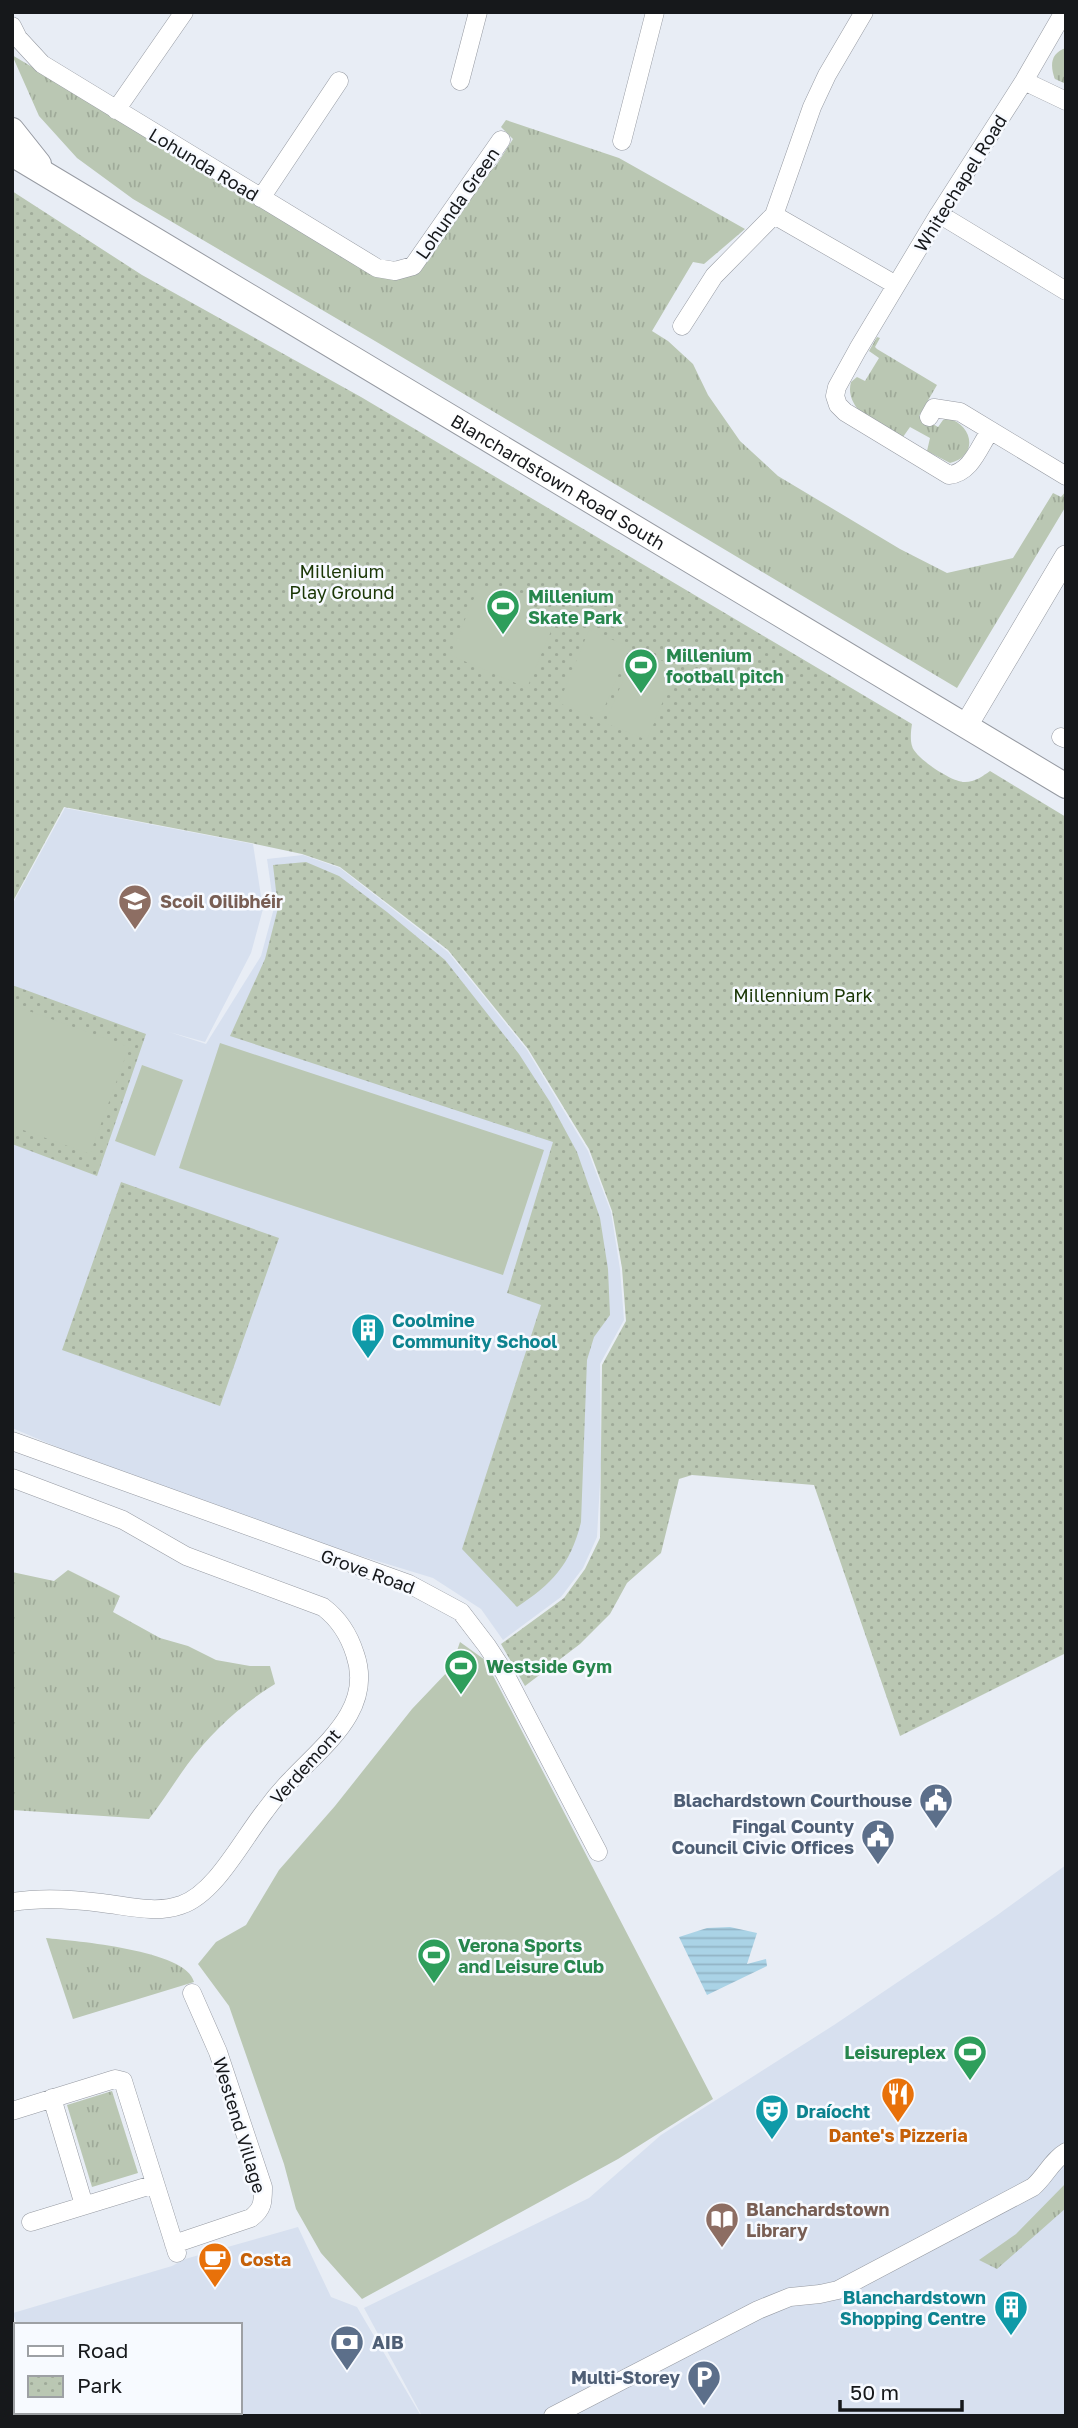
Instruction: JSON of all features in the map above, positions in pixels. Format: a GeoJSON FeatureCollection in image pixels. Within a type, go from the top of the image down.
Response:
{"type":"FeatureCollection","features":[{"type":"Feature","properties":{"kind":"main road","name":"Blanchardstown Road South"},"geometry":{"type":"LineString","coordinates":[[12,130],[51,178]]}},
{"type":"Feature","properties":{"kind":"main road","name":"Blanchardstown Road South"},"geometry":{"type":"LineString","coordinates":[[12,154],[920,699],[967,724],[1066,786]]}},
{"type":"Feature","properties":{"kind":"street"},"geometry":{"type":"LineString","coordinates":[[117,110],[184,12]]}},
{"type":"Feature","properties":{"kind":"street"},"geometry":{"type":"LineString","coordinates":[[460,81],[478,12]]}},
{"type":"Feature","properties":{"kind":"street"},"geometry":{"type":"LineString","coordinates":[[622,141],[655,12]]}},
{"type":"Feature","properties":{"kind":"street"},"geometry":{"type":"LineString","coordinates":[[682,326],[714,276],[774,215],[822,86],[864,12]]}},
{"type":"Feature","properties":{"kind":"street","name":"Whitechapel Road"},"geometry":{"type":"LineString","coordinates":[[990,430],[968,467],[961,473],[950,475],[845,412],[838,405],[835,396],[837,387],[896,285],[1024,81],[1061,16]]}},
{"type":"Feature","properties":{"kind":"street","name":"Lohunda Road"},"geometry":{"type":"LineString","coordinates":[[12,26],[18,38],[42,64],[377,268],[395,271],[413,266]]}},
{"type":"Feature","properties":{"kind":"street"},"geometry":{"type":"LineString","coordinates":[[261,198],[339,81]]}},
{"type":"Feature","properties":{"kind":"street"},"geometry":{"type":"LineString","coordinates":[[1024,81],[1066,102]]}},
{"type":"Feature","properties":{"kind":"street","name":"Lohunda Green"},"geometry":{"type":"LineString","coordinates":[[413,266],[501,140]]}},
{"type":"Feature","properties":{"kind":"street"},"geometry":{"type":"LineString","coordinates":[[939,214],[1066,291]]}},
{"type":"Feature","properties":{"kind":"street"},"geometry":{"type":"LineString","coordinates":[[774,215],[896,285]]}},
{"type":"Feature","properties":{"kind":"street"},"geometry":{"type":"LineString","coordinates":[[929,417],[934,408],[960,412],[1066,476]]}},
{"type":"Feature","properties":{"kind":"street"},"geometry":{"type":"LineString","coordinates":[[967,724],[1066,557]]}},
{"type":"Feature","properties":{"kind":"street","name":"Grove Road"},"geometry":{"type":"LineString","coordinates":[[12,1441],[409,1584],[461,1612],[505,1672],[598,1852]]}},
{"type":"Feature","properties":{"kind":"street","name":"Verdemont"},"geometry":{"type":"LineString","coordinates":[[12,1478],[122,1520],[186,1556],[323,1606],[348,1634],[358,1660],[359,1687],[353,1708],[334,1737],[291,1780],[264,1812],[215,1881],[199,1896],[183,1905],[162,1909],[50,1898],[12,1902]]}},
{"type":"Feature","properties":{"kind":"street","name":"Westend Village"},"geometry":{"type":"LineString","coordinates":[[12,2111],[115,2079],[123,2081],[175,2248],[251,2218],[261,2210],[263,2187],[222,2065],[192,1993]]}},
{"type":"Feature","properties":{"kind":"street"},"geometry":{"type":"LineString","coordinates":[[52,2098],[84,2205]]}},
{"type":"Feature","properties":{"kind":"street"},"geometry":{"type":"LineString","coordinates":[[553,2416],[758,2310],[790,2297],[838,2290],[1033,2187],[1055,2160],[1066,2152]]}},
{"type":"Feature","properties":{"kind":"street"},"geometry":{"type":"LineString","coordinates":[[31,2222],[155,2184]]}},
{"type":"Feature","properties":{"kind":"shaded area","name":"Coolmine Community School"},"geometry":{"type":"Polygon","coordinates":[[[65,808],[253,844],[263,909],[251,953],[205,1042],[169,1032],[206,1044],[261,956],[274,908],[267,859],[303,855],[340,868],[448,952],[527,1050],[588,1151],[611,1212],[620,1269],[624,1320],[600,1364],[601,1464],[597,1537],[583,1568],[561,1597],[503,1640],[481,1609],[433,1578],[197,1506],[12,1428],[12,905],[65,808]]]}},
{"type":"Feature","properties":{"kind":"shaded area"},"geometry":{"type":"Polygon","coordinates":[[[1066,1865],[1066,2416],[422,2416],[364,2308],[589,2198],[661,2135],[834,2025],[996,1916],[1066,1865]]]}},
{"type":"Feature","properties":{"kind":"shaded area"},"geometry":{"type":"Polygon","coordinates":[[[298,2227],[331,2297],[357,2307],[421,2416],[47,2416],[46,2414],[242,2414],[242,2323],[16,2323],[13,2313],[172,2266],[185,2259],[298,2227]]]}},
{"type":"Feature","properties":{"kind":"green space"},"geometry":{"type":"Polygon","coordinates":[[[1066,48],[1066,84],[1055,79],[1052,65],[1057,53],[1066,48]]]}},
{"type":"Feature","properties":{"kind":"green space"},"geometry":{"type":"Polygon","coordinates":[[[12,55],[394,280],[490,167],[495,167],[513,139],[501,127],[506,120],[619,158],[745,229],[704,264],[693,262],[652,331],[668,341],[693,364],[708,395],[740,441],[778,476],[900,549],[947,573],[1013,558],[1053,493],[1061,497],[1066,491],[1066,506],[957,688],[133,199],[77,158],[39,116],[12,55]]]}},
{"type":"Feature","properties":{"kind":"green space","name":"Millennium Park"},"geometry":{"type":"Polygon","coordinates":[[[12,191],[142,275],[361,397],[912,724],[911,740],[915,751],[944,774],[965,782],[975,780],[990,771],[1066,817],[1066,1653],[900,1736],[814,1485],[692,1475],[679,1479],[661,1553],[627,1583],[610,1614],[580,1644],[525,1686],[501,1644],[564,1598],[585,1569],[600,1538],[602,1365],[626,1321],[622,1268],[612,1211],[589,1149],[528,1049],[448,950],[340,867],[302,854],[64,807],[12,903],[12,191]]]}},
{"type":"Feature","properties":{"kind":"green space"},"geometry":{"type":"Polygon","coordinates":[[[877,337],[880,338],[875,347],[877,349],[937,385],[919,416],[938,427],[948,418],[963,427],[969,448],[959,459],[950,463],[927,451],[930,438],[910,427],[903,437],[859,411],[850,394],[850,386],[857,377],[865,381],[879,358],[869,351],[877,337]]]}},
{"type":"Feature","properties":{"kind":"green space","name":"Millenium Skate Park"},"geometry":{"type":"Polygon","coordinates":[[[480,584],[557,617],[527,688],[450,655],[480,584]]]}},
{"type":"Feature","properties":{"kind":"green space","name":"Millenium football pitch"},"geometry":{"type":"Polygon","coordinates":[[[589,630],[630,647],[599,720],[559,703],[589,630]]]}},
{"type":"Feature","properties":{"kind":"green space","name":"Millenium football pitch"},"geometry":{"type":"Polygon","coordinates":[[[636,650],[677,667],[647,740],[605,723],[636,650]]]}},
{"type":"Feature","properties":{"kind":"green space"},"geometry":{"type":"Polygon","coordinates":[[[306,862],[339,876],[445,960],[519,1054],[550,1102],[577,1152],[600,1218],[608,1269],[610,1315],[594,1337],[587,1360],[581,1522],[572,1550],[558,1572],[517,1607],[462,1549],[541,1305],[507,1293],[553,1142],[230,1036],[265,959],[278,908],[273,865],[306,862]]]}},
{"type":"Feature","properties":{"kind":"green space"},"geometry":{"type":"Polygon","coordinates":[[[12,985],[146,1034],[97,1176],[12,1144],[12,985]]]}},
{"type":"Feature","properties":{"kind":"green space"},"geometry":{"type":"Polygon","coordinates":[[[12,1005],[129,1047],[90,1154],[12,1126],[12,1005]]]}},
{"type":"Feature","properties":{"kind":"green space"},"geometry":{"type":"Polygon","coordinates":[[[220,1043],[544,1150],[503,1275],[179,1168],[220,1043]]]}},
{"type":"Feature","properties":{"kind":"green space"},"geometry":{"type":"Polygon","coordinates":[[[142,1065],[183,1080],[155,1156],[115,1141],[142,1065]]]}},
{"type":"Feature","properties":{"kind":"green space"},"geometry":{"type":"Polygon","coordinates":[[[121,1182],[279,1238],[220,1406],[62,1350],[121,1182]]]}},
{"type":"Feature","properties":{"kind":"green space"},"geometry":{"type":"Polygon","coordinates":[[[68,1570],[120,1596],[113,1612],[160,1638],[188,1646],[216,1660],[250,1666],[270,1666],[275,1684],[216,1730],[187,1765],[149,1819],[12,1810],[12,1572],[54,1581],[68,1570]]]}},
{"type":"Feature","properties":{"kind":"green space","name":"Verona Sports and Leisure Club"},"geometry":{"type":"Polygon","coordinates":[[[460,1642],[485,1660],[713,2099],[618,2159],[362,2299],[321,2253],[296,2209],[284,2164],[229,2006],[198,1964],[216,1942],[246,1925],[279,1870],[335,1806],[412,1709],[451,1668],[460,1642]]]}},
{"type":"Feature","properties":{"kind":"green space"},"geometry":{"type":"Polygon","coordinates":[[[46,1938],[104,1945],[152,1955],[187,1971],[194,1982],[73,2019],[46,1938]]]}},
{"type":"Feature","properties":{"kind":"green space"},"geometry":{"type":"Polygon","coordinates":[[[112,2091],[138,2173],[92,2187],[67,2105],[112,2091]]]}},
{"type":"Feature","properties":{"kind":"green space"},"geometry":{"type":"Polygon","coordinates":[[[1066,2183],[1066,2208],[997,2269],[979,2260],[1016,2234],[1066,2183]]]}},
{"type":"Feature","properties":{"kind":"water"},"geometry":{"type":"Polygon","coordinates":[[[730,1927],[757,1933],[747,1964],[766,1959],[767,1966],[707,1995],[679,1937],[707,1928],[730,1927]]]}},
{"type":"Feature","properties":{"kind":"place","name":"Millenium Skate Park"},"geometry":{"type":"Point","coordinates":[503,636]}},
{"type":"Feature","properties":{"kind":"place","name":"Millenium football pitch"},"geometry":{"type":"Point","coordinates":[641,695]}},
{"type":"Feature","properties":{"kind":"place","name":"Scoil Oilibhéir"},"geometry":{"type":"Point","coordinates":[135,931]}},
{"type":"Feature","properties":{"kind":"place","name":"Coolmine Community School"},"geometry":{"type":"Point","coordinates":[368,1360]}},
{"type":"Feature","properties":{"kind":"place","name":"Westside Gym"},"geometry":{"type":"Point","coordinates":[461,1696]}},
{"type":"Feature","properties":{"kind":"place","name":"Blachardstown Courthouse"},"geometry":{"type":"Point","coordinates":[936,1830]}},
{"type":"Feature","properties":{"kind":"place","name":"Fingal County Council Civic Offices"},"geometry":{"type":"Point","coordinates":[878,1866]}},
{"type":"Feature","properties":{"kind":"place","name":"Verona Sports and Leisure Club"},"geometry":{"type":"Point","coordinates":[434,1985]}},
{"type":"Feature","properties":{"kind":"place","name":"Leisureplex"},"geometry":{"type":"Point","coordinates":[970,2082]}},
{"type":"Feature","properties":{"kind":"place","name":"Dante's Pizzeria"},"geometry":{"type":"Point","coordinates":[898,2124]}},
{"type":"Feature","properties":{"kind":"place","name":"Draíocht"},"geometry":{"type":"Point","coordinates":[772,2141]}},
{"type":"Feature","properties":{"kind":"place","name":"Blanchardstown Library"},"geometry":{"type":"Point","coordinates":[722,2249]}},
{"type":"Feature","properties":{"kind":"place","name":"Costa"},"geometry":{"type":"Point","coordinates":[215,2289]}},
{"type":"Feature","properties":{"kind":"place","name":"Blanchardstown Shopping Centre"},"geometry":{"type":"Point","coordinates":[1011,2337]}},
{"type":"Feature","properties":{"kind":"place","name":"AIB"},"geometry":{"type":"Point","coordinates":[347,2372]}},
{"type":"Feature","properties":{"kind":"place","name":"Multi-Storey"},"geometry":{"type":"Point","coordinates":[704,2407]}},
{"type":"Feature","properties":{"kind":"park label","name":"Millenium Play Ground"},"geometry":{"type":"Point","coordinates":[342,581]}}]}
